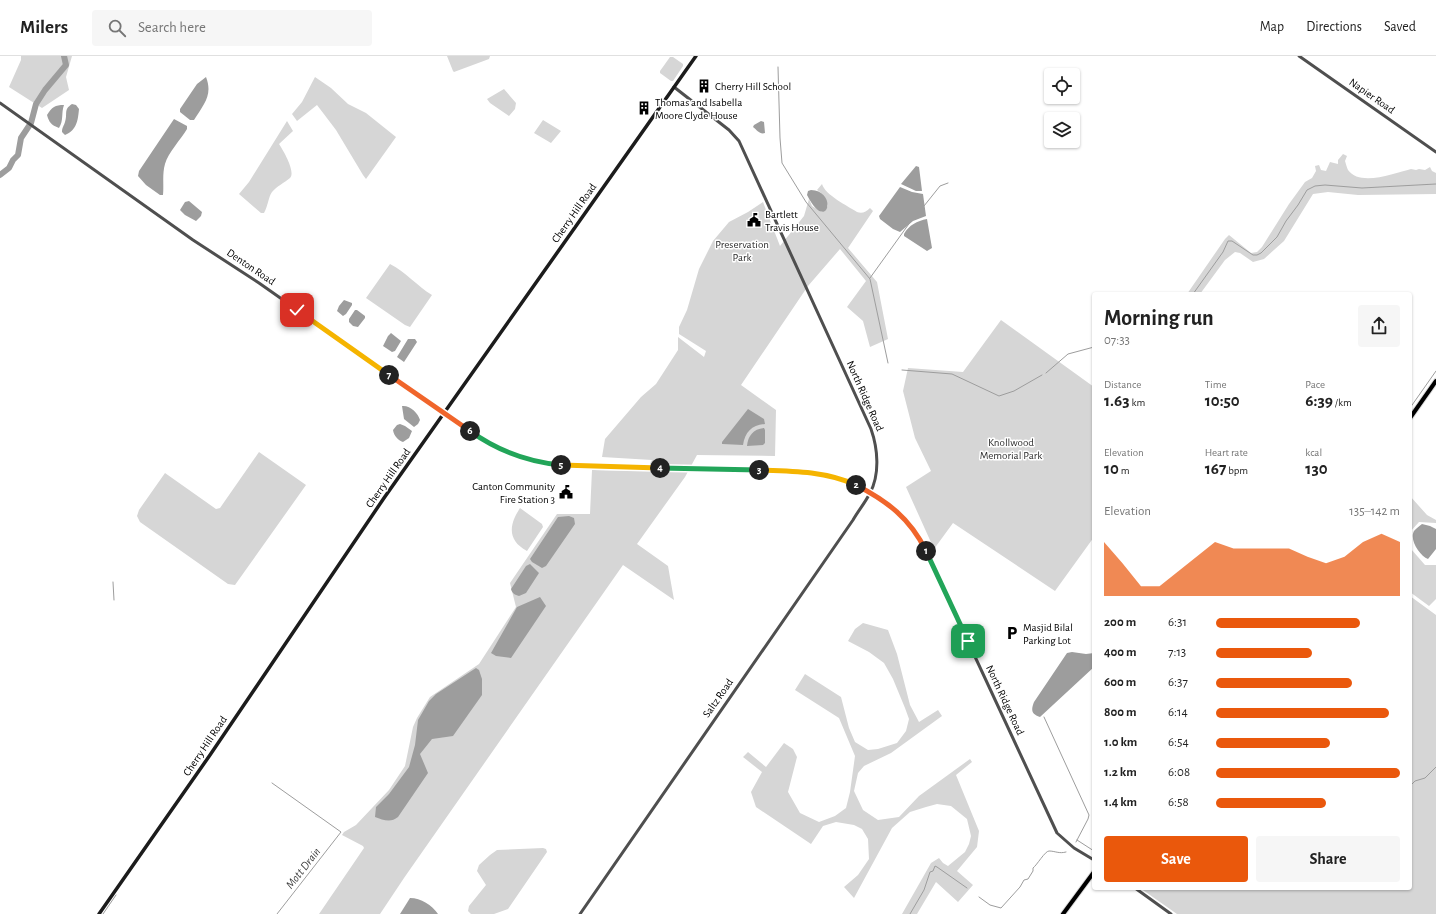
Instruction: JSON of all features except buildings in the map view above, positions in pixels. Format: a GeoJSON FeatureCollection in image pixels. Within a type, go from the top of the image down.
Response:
{"type":"FeatureCollection","features":[{"type":"Feature","properties":{"kind":"main road","name":"Cherry Hill Road"},"geometry":{"type":"LineString","coordinates":[[99,914],[444,413],[696,56]]}},
{"type":"Feature","properties":{"kind":"main road"},"geometry":{"type":"LineString","coordinates":[[1412,415],[1436,381]]}},
{"type":"Feature","properties":{"kind":"main road"},"geometry":{"type":"LineString","coordinates":[[1063,914],[1092,875]]}},
{"type":"Feature","properties":{"kind":"street","name":"Napier Road"},"geometry":{"type":"LineString","coordinates":[[1299,56],[1436,152]]}},
{"type":"Feature","properties":{"kind":"street","name":"North Ridge Road"},"geometry":{"type":"LineString","coordinates":[[674,87],[729,130],[739,141],[876,444],[877,463],[870,493],[898,512],[924,547],[1057,833],[1074,848],[1092,859]]}},
{"type":"Feature","properties":{"kind":"street","name":"Denton Road"},"geometry":{"type":"LineString","coordinates":[[0,103],[193,240],[259,283],[474,434],[515,456],[535,462],[560,465],[802,472],[834,478],[854,484],[870,493]]}},
{"type":"Feature","properties":{"kind":"street","name":"Saltz Road"},"geometry":{"type":"LineString","coordinates":[[580,914],[870,493]]}},
{"type":"Feature","properties":{"kind":"street"},"geometry":{"type":"LineString","coordinates":[[1137,890],[1171,914]]}},
{"type":"Feature","properties":{"kind":"green space"},"geometry":{"type":"Polygon","coordinates":[[[21,56],[72,56],[66,77],[69,90],[42,108],[9,87],[21,60],[21,56]]]}},
{"type":"Feature","properties":{"kind":"green space"},"geometry":{"type":"Polygon","coordinates":[[[447,56],[490,56],[489,59],[454,72],[447,56]]]}},
{"type":"Feature","properties":{"kind":"green space"},"geometry":{"type":"Polygon","coordinates":[[[670,57],[673,57],[683,64],[673,81],[660,73],[670,57]]]}},
{"type":"Feature","properties":{"kind":"green space"},"geometry":{"type":"Polygon","coordinates":[[[315,77],[331,88],[348,104],[366,113],[396,137],[366,179],[336,130],[317,105],[297,121],[292,114],[302,102],[315,77]]]}},
{"type":"Feature","properties":{"kind":"green space"},"geometry":{"type":"Polygon","coordinates":[[[504,89],[516,103],[515,109],[509,116],[490,103],[487,99],[504,89]]]}},
{"type":"Feature","properties":{"kind":"green space"},"geometry":{"type":"Polygon","coordinates":[[[543,120],[561,131],[551,143],[534,133],[543,120]]]}},
{"type":"Feature","properties":{"kind":"green space"},"geometry":{"type":"Polygon","coordinates":[[[287,121],[293,131],[279,144],[290,166],[291,175],[290,178],[272,192],[264,213],[261,213],[239,194],[249,182],[287,121]]]}},
{"type":"Feature","properties":{"kind":"green space"},"geometry":{"type":"Polygon","coordinates":[[[1343,154],[1347,156],[1345,161],[1348,170],[1353,175],[1361,178],[1387,176],[1411,169],[1425,170],[1430,167],[1432,171],[1436,173],[1436,194],[1358,195],[1328,192],[1313,194],[1284,241],[1264,259],[1253,262],[1240,253],[1235,252],[1225,260],[1201,292],[1188,292],[1229,235],[1251,253],[1257,252],[1262,247],[1289,204],[1305,182],[1312,178],[1316,171],[1315,166],[1319,165],[1321,170],[1326,171],[1330,162],[1338,164],[1338,160],[1343,154]]]}},
{"type":"Feature","properties":{"kind":"green space","name":"Preservation Park"},"geometry":{"type":"Polygon","coordinates":[[[822,184],[827,192],[832,196],[857,212],[861,213],[870,208],[873,211],[848,248],[877,282],[888,339],[870,347],[863,321],[847,307],[866,281],[840,249],[808,286],[741,385],[776,410],[775,456],[697,455],[685,477],[637,544],[668,566],[674,600],[623,565],[380,914],[319,914],[364,848],[363,846],[342,835],[344,832],[356,825],[389,790],[405,766],[413,727],[430,697],[479,664],[516,607],[510,583],[557,514],[590,514],[592,470],[646,471],[652,460],[602,457],[605,439],[641,397],[656,384],[678,350],[678,337],[704,357],[706,351],[679,334],[679,327],[687,310],[699,269],[713,241],[729,222],[763,202],[780,246],[804,216],[809,199],[812,206],[822,212],[828,206],[823,195],[817,190],[822,184]]]}},
{"type":"Feature","properties":{"kind":"green space"},"geometry":{"type":"Polygon","coordinates":[[[390,264],[432,295],[410,327],[366,298],[390,264]]]}},
{"type":"Feature","properties":{"kind":"green space","name":"Knollwood Memorial Park"},"geometry":{"type":"Polygon","coordinates":[[[1001,320],[1092,386],[1092,540],[1055,591],[953,523],[934,549],[906,487],[931,471],[915,438],[903,391],[908,368],[963,372],[1001,320]]]}},
{"type":"Feature","properties":{"kind":"green space"},"geometry":{"type":"Polygon","coordinates":[[[259,452],[306,485],[235,585],[228,584],[140,522],[137,516],[139,510],[165,473],[216,509],[220,508],[259,452]]]}},
{"type":"Feature","properties":{"kind":"green space"},"geometry":{"type":"Polygon","coordinates":[[[1412,498],[1427,515],[1436,520],[1436,523],[1419,522],[1412,530],[1412,498]]]}},
{"type":"Feature","properties":{"kind":"green space"},"geometry":{"type":"Polygon","coordinates":[[[520,508],[542,524],[543,527],[527,551],[516,542],[512,532],[512,526],[516,514],[520,508]]]}},
{"type":"Feature","properties":{"kind":"green space"},"geometry":{"type":"Polygon","coordinates":[[[1412,550],[1425,565],[1436,565],[1436,599],[1429,606],[1412,593],[1412,550]]]}},
{"type":"Feature","properties":{"kind":"green space"},"geometry":{"type":"Polygon","coordinates":[[[1412,597],[1436,615],[1436,914],[1177,914],[1143,890],[1412,890],[1412,597]]]}},
{"type":"Feature","properties":{"kind":"green space"},"geometry":{"type":"Polygon","coordinates":[[[863,623],[888,630],[897,654],[910,705],[919,722],[938,710],[942,716],[891,753],[864,766],[858,773],[854,791],[863,810],[878,820],[899,817],[919,796],[970,759],[972,762],[956,775],[979,831],[977,847],[957,871],[973,885],[958,902],[936,882],[917,914],[902,914],[931,863],[939,858],[948,866],[965,852],[971,836],[967,819],[951,806],[937,804],[910,812],[892,828],[854,898],[844,887],[858,875],[869,859],[868,839],[862,829],[854,825],[836,822],[823,826],[811,844],[756,807],[751,792],[762,772],[743,757],[748,752],[766,767],[784,743],[793,749],[797,757],[788,792],[800,813],[819,822],[835,816],[846,808],[850,792],[855,756],[839,718],[795,690],[805,674],[841,697],[849,728],[855,742],[868,750],[878,749],[897,743],[906,731],[909,719],[893,679],[884,663],[869,652],[848,641],[855,629],[863,623]]]}},
{"type":"Feature","properties":{"kind":"green space"},"geometry":{"type":"Polygon","coordinates":[[[546,849],[547,852],[508,909],[494,914],[471,914],[468,911],[469,906],[486,885],[477,871],[479,865],[490,855],[497,850],[546,849]]]}},
{"type":"Feature","properties":{"kind":"shaded area"},"geometry":{"type":"Polygon","coordinates":[[[206,77],[208,83],[208,94],[204,104],[194,120],[190,120],[180,112],[180,109],[197,84],[206,77]]]}},
{"type":"Feature","properties":{"kind":"shaded area"},"geometry":{"type":"Polygon","coordinates":[[[72,104],[76,105],[79,109],[77,121],[72,130],[65,135],[62,132],[62,129],[65,123],[67,110],[72,104]]]}},
{"type":"Feature","properties":{"kind":"shaded area"},"geometry":{"type":"Polygon","coordinates":[[[64,105],[59,128],[51,123],[47,115],[54,107],[64,105]]]}},
{"type":"Feature","properties":{"kind":"shaded area"},"geometry":{"type":"Polygon","coordinates":[[[174,119],[187,126],[187,129],[165,164],[163,195],[160,195],[146,185],[138,176],[139,171],[174,119]]]}},
{"type":"Feature","properties":{"kind":"shaded area"},"geometry":{"type":"Polygon","coordinates":[[[761,121],[764,122],[765,133],[760,133],[753,127],[761,121]]]}},
{"type":"Feature","properties":{"kind":"shaded area"},"geometry":{"type":"Polygon","coordinates":[[[916,166],[919,167],[922,191],[916,191],[901,184],[916,166]]]}},
{"type":"Feature","properties":{"kind":"shaded area"},"geometry":{"type":"Polygon","coordinates":[[[900,187],[912,192],[923,194],[926,216],[913,221],[900,232],[893,229],[880,219],[879,216],[900,187]]]}},
{"type":"Feature","properties":{"kind":"shaded area"},"geometry":{"type":"Polygon","coordinates":[[[811,190],[820,192],[825,197],[827,208],[824,211],[820,211],[814,206],[807,195],[808,191],[811,190]]]}},
{"type":"Feature","properties":{"kind":"shaded area"},"geometry":{"type":"Polygon","coordinates":[[[189,201],[202,212],[201,216],[196,221],[185,215],[180,210],[185,202],[189,201]]]}},
{"type":"Feature","properties":{"kind":"shaded area"},"geometry":{"type":"Polygon","coordinates":[[[927,219],[932,248],[927,251],[904,236],[904,234],[908,228],[914,224],[927,219]]]}},
{"type":"Feature","properties":{"kind":"shaded area"},"geometry":{"type":"Polygon","coordinates":[[[344,300],[352,303],[352,305],[343,316],[337,311],[344,300]]]}},
{"type":"Feature","properties":{"kind":"shaded area"},"geometry":{"type":"Polygon","coordinates":[[[355,310],[365,316],[358,327],[353,326],[349,322],[349,319],[355,310]]]}},
{"type":"Feature","properties":{"kind":"shaded area"},"geometry":{"type":"Polygon","coordinates":[[[391,333],[401,341],[395,351],[392,352],[383,346],[391,333]]]}},
{"type":"Feature","properties":{"kind":"shaded area"},"geometry":{"type":"Polygon","coordinates":[[[408,339],[415,339],[417,342],[404,362],[397,357],[408,339]]]}},
{"type":"Feature","properties":{"kind":"shaded area"},"geometry":{"type":"Polygon","coordinates":[[[402,406],[411,408],[419,417],[420,420],[418,424],[414,427],[404,419],[402,406]]]}},
{"type":"Feature","properties":{"kind":"shaded area"},"geometry":{"type":"Polygon","coordinates":[[[748,409],[764,419],[765,424],[756,426],[750,430],[745,436],[743,445],[722,444],[722,442],[748,409]]]}},
{"type":"Feature","properties":{"kind":"shaded area"},"geometry":{"type":"Polygon","coordinates":[[[400,424],[412,431],[409,438],[403,442],[396,438],[393,430],[400,424]]]}},
{"type":"Feature","properties":{"kind":"shaded area"},"geometry":{"type":"Polygon","coordinates":[[[764,428],[765,443],[763,445],[747,446],[754,431],[764,428]]]}},
{"type":"Feature","properties":{"kind":"shaded area"},"geometry":{"type":"Polygon","coordinates":[[[569,516],[574,518],[575,524],[546,566],[542,568],[532,562],[530,559],[558,517],[569,516]]]}},
{"type":"Feature","properties":{"kind":"shaded area"},"geometry":{"type":"Polygon","coordinates":[[[1422,524],[1436,529],[1436,549],[1428,559],[1422,555],[1416,547],[1413,539],[1414,531],[1422,524]]]}},
{"type":"Feature","properties":{"kind":"shaded area"},"geometry":{"type":"Polygon","coordinates":[[[530,564],[539,573],[526,593],[519,596],[516,595],[511,589],[526,566],[530,564]]]}},
{"type":"Feature","properties":{"kind":"shaded area"},"geometry":{"type":"Polygon","coordinates":[[[540,597],[546,606],[511,658],[496,656],[491,653],[517,607],[540,597]]]}},
{"type":"Feature","properties":{"kind":"shaded area"},"geometry":{"type":"Polygon","coordinates":[[[1067,653],[1092,653],[1092,669],[1040,717],[1037,716],[1032,711],[1034,702],[1067,653]]]}},
{"type":"Feature","properties":{"kind":"shaded area"},"geometry":{"type":"Polygon","coordinates":[[[476,668],[479,670],[482,679],[482,695],[453,736],[432,739],[420,754],[428,773],[398,817],[393,820],[384,820],[375,817],[376,807],[389,794],[409,767],[415,745],[418,720],[429,701],[436,694],[476,668]]]}},
{"type":"Feature","properties":{"kind":"shaded area"},"geometry":{"type":"Polygon","coordinates":[[[410,898],[418,899],[426,903],[438,914],[400,914],[410,898]]]}},
{"type":"Feature","properties":{"kind":"waterway"},"geometry":{"type":"LineString","coordinates":[[0,175],[9,168],[13,160],[18,155],[21,138],[31,123],[36,104],[45,90],[66,65],[64,56]]}},
{"type":"Feature","properties":{"kind":"waterway"},"geometry":{"type":"LineString","coordinates":[[778,67],[782,163],[806,202],[870,279],[888,363]]}},
{"type":"Feature","properties":{"kind":"waterway"},"geometry":{"type":"LineString","coordinates":[[924,206],[940,186],[948,183]]}},
{"type":"Feature","properties":{"kind":"waterway"},"geometry":{"type":"LineString","coordinates":[[1194,292],[1223,252],[1228,241],[1232,241],[1253,255],[1261,253],[1277,237],[1307,190],[1315,186],[1325,185],[1362,188],[1436,184]]}},
{"type":"Feature","properties":{"kind":"waterway"},"geometry":{"type":"LineString","coordinates":[[870,278],[911,221]]}},
{"type":"Feature","properties":{"kind":"waterway"},"geometry":{"type":"LineString","coordinates":[[1046,373],[1068,354],[1092,348]]}},
{"type":"Feature","properties":{"kind":"waterway"},"geometry":{"type":"LineString","coordinates":[[902,370],[952,374],[999,396],[1014,391],[1042,375]]}},
{"type":"Feature","properties":{"kind":"waterway"},"geometry":{"type":"LineString","coordinates":[[1412,405],[1436,371]]}},
{"type":"Feature","properties":{"kind":"waterway"},"geometry":{"type":"LineString","coordinates":[[113,582],[114,600]]}},
{"type":"Feature","properties":{"kind":"waterway"},"geometry":{"type":"LineString","coordinates":[[1044,717],[1089,815],[1076,842]]}},
{"type":"Feature","properties":{"kind":"waterway"},"geometry":{"type":"LineString","coordinates":[[1412,784],[1415,781],[1425,778],[1436,767]]}},
{"type":"Feature","properties":{"kind":"waterway","name":"Mott Drain"},"geometry":{"type":"LineString","coordinates":[[272,783],[341,832],[277,914]]}},
{"type":"Feature","properties":{"kind":"waterway"},"geometry":{"type":"LineString","coordinates":[[1077,840],[1092,850]]}},
{"type":"Feature","properties":{"kind":"waterway"},"geometry":{"type":"LineString","coordinates":[[979,897],[990,905],[1001,908],[1020,887],[1024,880],[1028,879],[1033,871],[1033,868],[1045,853],[1049,851],[1061,853],[1066,852]]}},
{"type":"Feature","properties":{"kind":"waterway"},"geometry":{"type":"LineString","coordinates":[[910,914],[924,890],[930,872],[933,871],[935,866],[967,888]]}},
{"type":"Feature","properties":{"kind":"waterway"},"geometry":{"type":"LineString","coordinates":[[103,914],[116,895]]}},
{"type":"Feature","properties":{"kind":"place","name":"Cherry Hill School"},"geometry":{"type":"Point","coordinates":[704,86]}},
{"type":"Feature","properties":{"kind":"place","name":"Thomas and Isabella Moore Clyde House"},"geometry":{"type":"Point","coordinates":[644,108]}},
{"type":"Feature","properties":{"kind":"place","name":"Bartlett Travis House"},"geometry":{"type":"Point","coordinates":[754,220]}},
{"type":"Feature","properties":{"kind":"place","name":"Canton Community Fire Station 3"},"geometry":{"type":"Point","coordinates":[566,492]}},
{"type":"Feature","properties":{"kind":"place","name":"Masjid Bilal Parking Lot"},"geometry":{"type":"Point","coordinates":[1012,633]}},
{"type":"Feature","properties":{"kind":"route"},"geometry":{"type":"LineString","coordinates":[[297,310],[474,434],[494,446],[522,458],[535,462],[560,465],[802,472],[827,476],[854,484],[878,497],[898,512],[915,533],[930,558],[968,641]]}}]}
